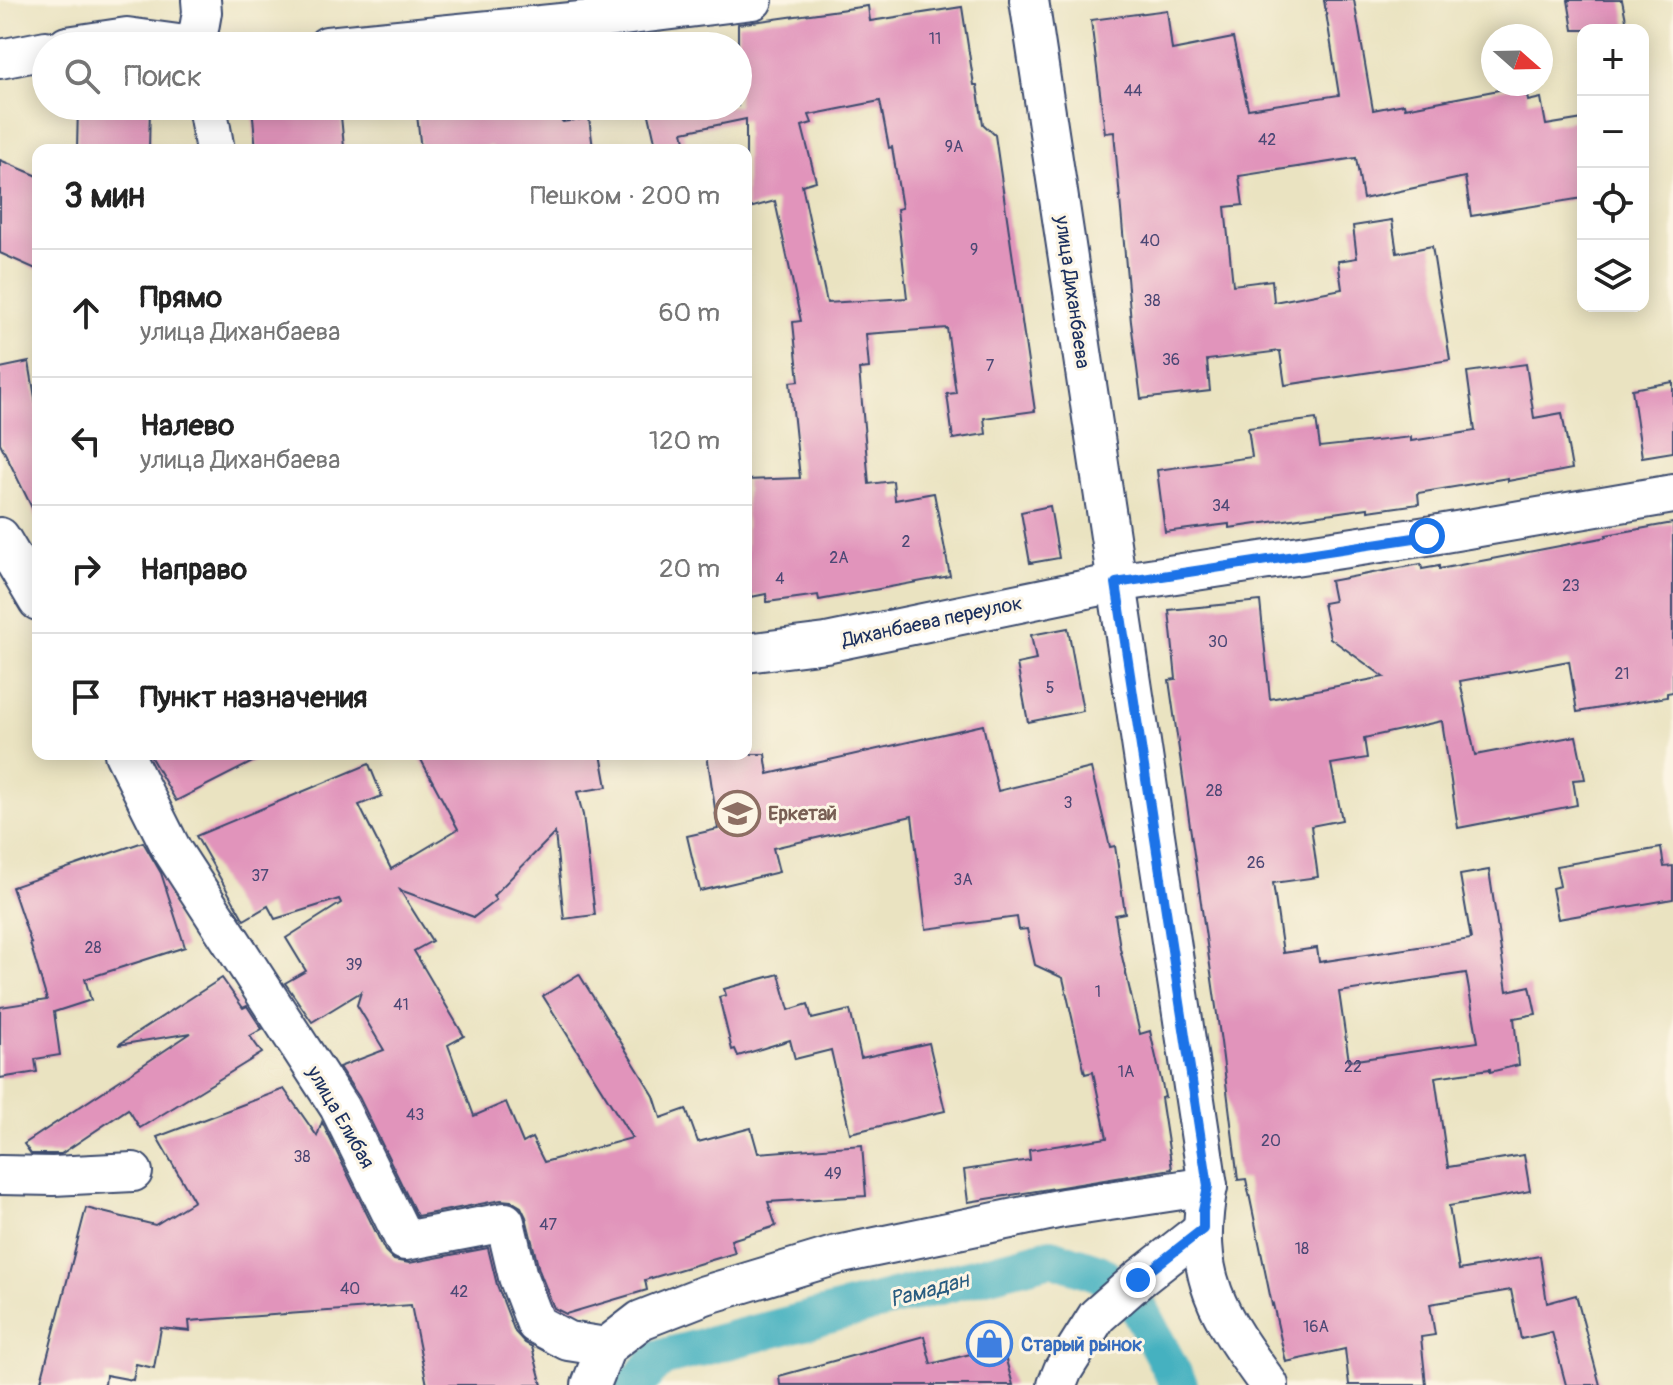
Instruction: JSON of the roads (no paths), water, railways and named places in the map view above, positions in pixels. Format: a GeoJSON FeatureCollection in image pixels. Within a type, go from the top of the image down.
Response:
{"type":"FeatureCollection","features":[{"type":"Feature","properties":{"kind":"street"},"geometry":{"type":"LineString","coordinates":[[198,32],[201,0]]}},
{"type":"Feature","properties":{"kind":"street"},"geometry":{"type":"LineString","coordinates":[[469,32],[753,0]]}},
{"type":"Feature","properties":{"kind":"street","name":"улица Диханбаева"},"geometry":{"type":"LineString","coordinates":[[1029,0],[1208,1186],[1203,1211],[1204,1263],[1212,1294],[1234,1337],[1269,1385]]}},
{"type":"Feature","properties":{"kind":"street"},"geometry":{"type":"LineString","coordinates":[[0,59],[32,53]]}},
{"type":"Feature","properties":{"kind":"street"},"geometry":{"type":"LineString","coordinates":[[210,120],[214,144]]}},
{"type":"Feature","properties":{"kind":"street"},"geometry":{"type":"LineString","coordinates":[[1116,583],[1427,536],[1673,494]]}},
{"type":"Feature","properties":{"kind":"street"},"geometry":{"type":"LineString","coordinates":[[0,537],[32,591]]}},
{"type":"Feature","properties":{"kind":"street","name":"Диханбаева переулок"},"geometry":{"type":"LineString","coordinates":[[752,652],[826,643],[1116,583]]}},
{"type":"Feature","properties":{"kind":"street","name":"улица Елибая"},"geometry":{"type":"LineString","coordinates":[[127,760],[172,850],[339,1107],[405,1241],[505,1222],[518,1277],[536,1324],[568,1341],[606,1347]]}},
{"type":"Feature","properties":{"kind":"street"},"geometry":{"type":"LineString","coordinates":[[0,1175],[133,1172]]}},
{"type":"Feature","properties":{"kind":"street"},"geometry":{"type":"LineString","coordinates":[[591,1385],[606,1347],[641,1320],[705,1295],[837,1255],[1063,1208],[1208,1186]]}},
{"type":"Feature","properties":{"kind":"street"},"geometry":{"type":"LineString","coordinates":[[1057,1385],[1097,1316],[1203,1229]]}},
{"type":"Feature","properties":{"kind":"waterway","name":"Рамадан"},"geometry":{"type":"LineString","coordinates":[[634,1385],[661,1358],[1051,1257],[1099,1273],[1137,1305],[1179,1385]]}},
{"type":"Feature","properties":{"kind":"place","name":"Еркетай"},"geometry":{"type":"Point","coordinates":[737,813]}},
{"type":"Feature","properties":{"kind":"place","name":"Старый рынок"},"geometry":{"type":"Point","coordinates":[990,1344]}}]}
